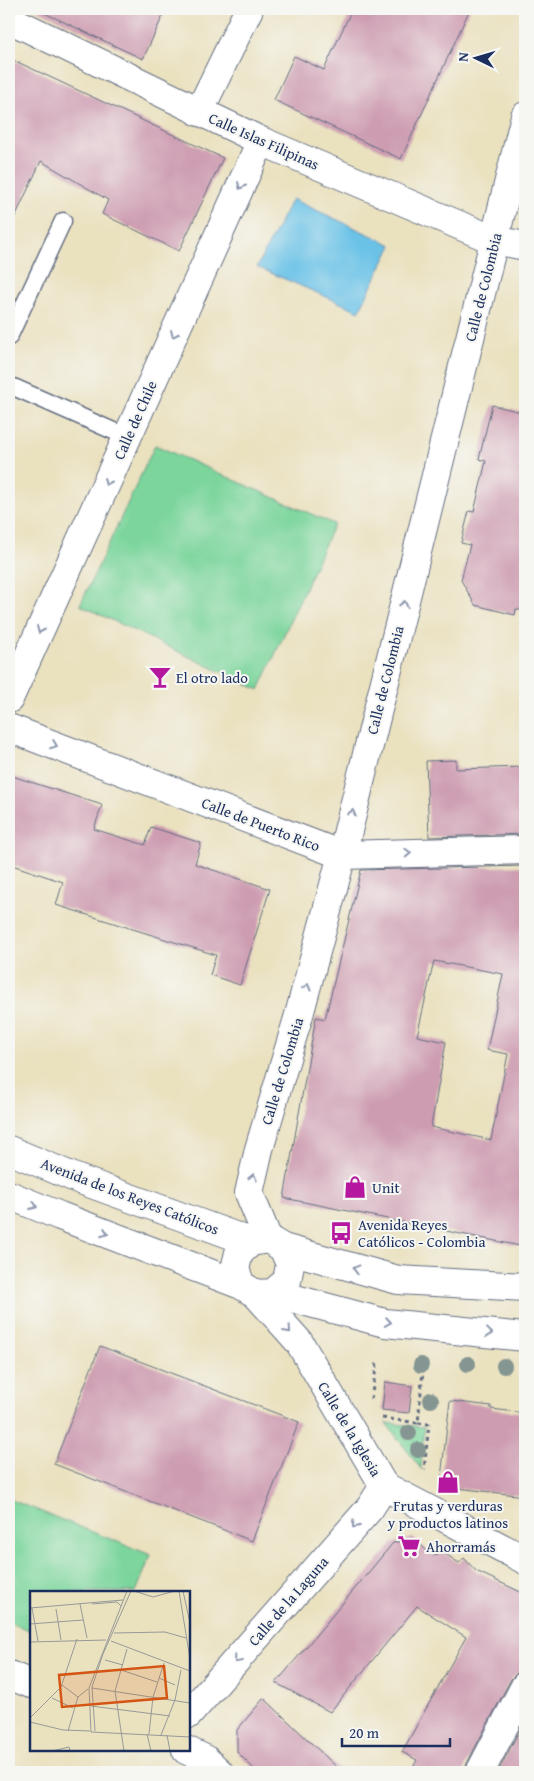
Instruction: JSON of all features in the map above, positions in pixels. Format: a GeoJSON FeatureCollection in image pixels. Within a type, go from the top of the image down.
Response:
{"type":"FeatureCollection","features":[{"type":"Feature","properties":{"kind":"street"},"geometry":{"type":"LineString","coordinates":[[199,112],[249,9]]}},
{"type":"Feature","properties":{"kind":"street","name":"Calle Islas Filipinas"},"geometry":{"type":"LineString","coordinates":[[9,19],[261,141],[494,240],[525,246]]}},
{"type":"Feature","properties":{"kind":"street","name":"Calle de Colombia"},"geometry":{"type":"LineString","coordinates":[[268,1243],[249,1193],[259,1149],[299,1015],[342,855],[525,116]]}},
{"type":"Feature","properties":{"kind":"street","name":"Calle de Chile"},"geometry":{"type":"LineString","coordinates":[[9,699],[261,141]]}},
{"type":"Feature","properties":{"kind":"street","name":"Calle de Puerto Rico"},"geometry":{"type":"LineString","coordinates":[[9,728],[342,855],[525,850]]}},
{"type":"Feature","properties":{"kind":"street","name":"Avenida de los Reyes Católicos"},"geometry":{"type":"LineString","coordinates":[[9,1150],[78,1179],[268,1243],[398,1280],[525,1302]]}},
{"type":"Feature","properties":{"kind":"street"},"geometry":{"type":"LineString","coordinates":[[9,1195],[257,1290],[385,1322],[525,1337]]}},
{"type":"Feature","properties":{"kind":"street"},"geometry":{"type":"LineString","coordinates":[[268,1243],[290,1264],[287,1281],[257,1290],[235,1269],[239,1253],[268,1243]]}},
{"type":"Feature","properties":{"kind":"street","name":"Avenida de los Reyes Católicos"},"geometry":{"type":"LineString","coordinates":[[398,1280],[525,1287]]}},
{"type":"Feature","properties":{"kind":"street","name":"Calle de la Iglesia"},"geometry":{"type":"LineString","coordinates":[[257,1290],[299,1342],[384,1486],[525,1560]]}},
{"type":"Feature","properties":{"kind":"street","name":"Calle de la Laguna"},"geometry":{"type":"LineString","coordinates":[[190,1713],[370,1508],[384,1486]]}},
{"type":"Feature","properties":{"kind":"street"},"geometry":{"type":"LineString","coordinates":[[9,1675],[30,1684]]}},
{"type":"Feature","properties":{"kind":"street"},"geometry":{"type":"LineString","coordinates":[[480,1772],[525,1686]]}},
{"type":"Feature","properties":{"kind":"street"},"geometry":{"type":"LineString","coordinates":[[188,1751],[205,1759],[219,1772]]}},
{"type":"Feature","properties":{"kind":"lane"},"geometry":{"type":"LineString","coordinates":[[9,337],[63,221]]}},
{"type":"Feature","properties":{"kind":"lane"},"geometry":{"type":"LineString","coordinates":[[9,385],[127,437]]}},
{"type":"Feature","properties":{"kind":"path"},"geometry":{"type":"LineString","coordinates":[[369,1406],[377,1363]]}},
{"type":"Feature","properties":{"kind":"path"},"geometry":{"type":"LineString","coordinates":[[418,1423],[423,1371]]}},
{"type":"Feature","properties":{"kind":"path"},"geometry":{"type":"LineString","coordinates":[[377,1418],[429,1424],[423,1479]]}},
{"type":"Feature","properties":{"kind":"green space"},"geometry":{"type":"Polygon","coordinates":[[[155,445],[334,524],[259,690],[80,605],[155,445]]]}},
{"type":"Feature","properties":{"kind":"green space"},"geometry":{"type":"Polygon","coordinates":[[[386,1423],[424,1427],[421,1469],[386,1423]]]}},
{"type":"Feature","properties":{"kind":"green space"},"geometry":{"type":"Polygon","coordinates":[[[9,1499],[151,1555],[136,1591],[30,1591],[30,1631],[9,1622],[9,1499]]]}},
{"type":"Feature","properties":{"kind":"water"},"geometry":{"type":"Polygon","coordinates":[[[292,199],[392,245],[359,311],[257,267],[292,199]]]}},
{"type":"Feature","properties":{"kind":"building"},"geometry":{"type":"Polygon","coordinates":[[[36,9],[166,9],[143,59],[36,9]]]}},
{"type":"Feature","properties":{"kind":"building"},"geometry":{"type":"Polygon","coordinates":[[[352,9],[470,9],[401,159],[274,100],[294,56],[324,70],[352,9]]]}},
{"type":"Feature","properties":{"kind":"building"},"geometry":{"type":"Polygon","coordinates":[[[9,58],[223,158],[179,251],[102,214],[108,200],[41,161],[9,230],[9,58]]]}},
{"type":"Feature","properties":{"kind":"building"},"geometry":{"type":"Polygon","coordinates":[[[492,405],[525,413],[525,611],[516,609],[515,615],[475,605],[461,580],[470,545],[461,543],[469,511],[474,512],[486,461],[479,459],[492,405]]]}},
{"type":"Feature","properties":{"kind":"building"},"geometry":{"type":"Polygon","coordinates":[[[456,760],[456,769],[525,767],[525,834],[429,837],[426,761],[456,760]]]}},
{"type":"Feature","properties":{"kind":"building"},"geometry":{"type":"Polygon","coordinates":[[[9,775],[102,805],[94,829],[145,845],[151,827],[201,843],[195,864],[270,889],[240,985],[210,975],[216,955],[56,905],[63,882],[9,864],[9,775]]]}},
{"type":"Feature","properties":{"kind":"building"},"geometry":{"type":"Polygon","coordinates":[[[525,866],[525,1247],[284,1198],[316,1017],[325,1019],[361,870],[525,866]],[[434,961],[417,1036],[446,1042],[431,1127],[491,1140],[508,1054],[487,1050],[503,974],[434,961]]]}},
{"type":"Feature","properties":{"kind":"building"},"geometry":{"type":"Polygon","coordinates":[[[100,1346],[299,1422],[252,1541],[54,1464],[100,1346]]]}},
{"type":"Feature","properties":{"kind":"building"},"geometry":{"type":"Polygon","coordinates":[[[385,1382],[412,1386],[409,1413],[382,1410],[385,1382]]]}},
{"type":"Feature","properties":{"kind":"building"},"geometry":{"type":"Polygon","coordinates":[[[450,1401],[491,1406],[491,1409],[525,1413],[525,1496],[440,1486],[450,1401]]]}},
{"type":"Feature","properties":{"kind":"building"},"geometry":{"type":"Polygon","coordinates":[[[413,1538],[433,1556],[441,1551],[459,1563],[464,1558],[476,1571],[525,1594],[525,1671],[517,1673],[511,1679],[464,1772],[410,1772],[417,1760],[402,1752],[466,1637],[417,1606],[330,1712],[276,1683],[393,1543],[413,1538]]]}},
{"type":"Feature","properties":{"kind":"building"},"geometry":{"type":"Polygon","coordinates":[[[264,1698],[342,1772],[257,1772],[237,1752],[237,1730],[264,1698]]]}},
{"type":"Feature","properties":{"kind":"building"},"geometry":{"type":"Polygon","coordinates":[[[525,1719],[525,1772],[498,1772],[525,1719]]]}},
{"type":"Feature","properties":{"kind":"place","name":"El otro lado"},"geometry":{"type":"Point","coordinates":[160,677]}},
{"type":"Feature","properties":{"kind":"place","name":"Unit"},"geometry":{"type":"Point","coordinates":[355,1187]}},
{"type":"Feature","properties":{"kind":"place","name":"Avenida Reyes Católicos - Colombia"},"geometry":{"type":"Point","coordinates":[341,1233]}},
{"type":"Feature","properties":{"kind":"place","name":"Frutas y verduras y productos latinos"},"geometry":{"type":"Point","coordinates":[448,1482]}},
{"type":"Feature","properties":{"kind":"place","name":"Ahorramás"},"geometry":{"type":"Point","coordinates":[409,1546]}}]}
